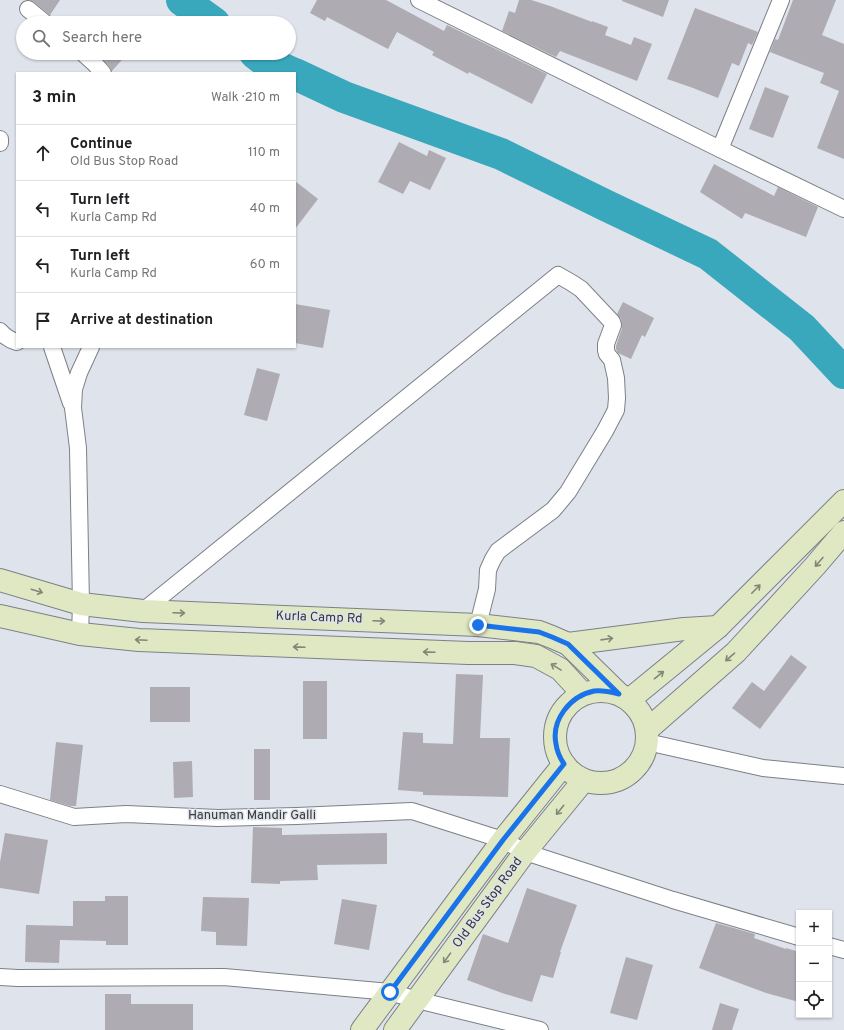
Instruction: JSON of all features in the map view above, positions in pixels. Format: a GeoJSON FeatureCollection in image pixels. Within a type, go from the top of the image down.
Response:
{"type":"FeatureCollection","features":[{"type":"Feature","properties":{"kind":"main road"},"geometry":{"type":"LineString","coordinates":[[843,505],[718,628],[624,697],[607,691],[595,691],[583,694],[573,700],[559,719],[555,731],[555,743],[558,754],[564,764],[573,774],[584,780],[605,783],[625,776],[633,770],[640,762],[644,752],[647,736],[736,652],[844,532]]}},
{"type":"Feature","properties":{"kind":"main road","name":"Kurla Camp Rd"},"geometry":{"type":"LineString","coordinates":[[0,580],[81,604],[143,612],[478,625],[539,632],[568,644],[637,708],[643,719],[647,736]]}},
{"type":"Feature","properties":{"kind":"main road"},"geometry":{"type":"LineString","coordinates":[[0,616],[80,634],[139,640],[527,654],[536,656],[560,668],[583,694]]}},
{"type":"Feature","properties":{"kind":"main road"},"geometry":{"type":"LineString","coordinates":[[568,644],[684,629],[718,628]]}},
{"type":"Feature","properties":{"kind":"main road","name":"Old Bus Stop Road"},"geometry":{"type":"LineString","coordinates":[[362,1030],[503,840],[564,764]]}},
{"type":"Feature","properties":{"kind":"main road","name":"Old Bus Stop Road"},"geometry":{"type":"LineString","coordinates":[[395,1030],[525,852],[584,780]]}},
{"type":"Feature","properties":{"kind":"street"},"geometry":{"type":"LineString","coordinates":[[419,0],[844,208]]}},
{"type":"Feature","properties":{"kind":"street"},"geometry":{"type":"LineString","coordinates":[[720,148],[781,0]]}},
{"type":"Feature","properties":{"kind":"street"},"geometry":{"type":"LineString","coordinates":[[28,9],[36,16]]}},
{"type":"Feature","properties":{"kind":"street"},"geometry":{"type":"LineString","coordinates":[[90,60],[102,72]]}},
{"type":"Feature","properties":{"kind":"street"},"geometry":{"type":"LineString","coordinates":[[143,612],[558,275],[581,289],[612,322],[613,325],[606,344],[606,350],[607,354],[612,360],[616,378],[616,410],[605,432],[562,501],[554,510],[498,551],[488,570],[487,589],[478,625]]}},
{"type":"Feature","properties":{"kind":"street"},"geometry":{"type":"LineString","coordinates":[[0,331],[4,336],[16,342]]}},
{"type":"Feature","properties":{"kind":"street"},"geometry":{"type":"LineString","coordinates":[[52,348],[72,408],[78,448],[81,604],[80,634]]}},
{"type":"Feature","properties":{"kind":"street"},"geometry":{"type":"LineString","coordinates":[[72,408],[74,389],[79,373],[91,348]]}},
{"type":"Feature","properties":{"kind":"street"},"geometry":{"type":"LineString","coordinates":[[647,736],[763,768],[844,776]]}},
{"type":"Feature","properties":{"kind":"street","name":"Hanuman Mandir Galli"},"geometry":{"type":"LineString","coordinates":[[0,794],[74,816],[126,814],[226,818],[412,811],[503,840],[525,852],[674,900],[796,936]]}},
{"type":"Feature","properties":{"kind":"street"},"geometry":{"type":"LineString","coordinates":[[832,947],[844,950]]}},
{"type":"Feature","properties":{"kind":"street"},"geometry":{"type":"LineString","coordinates":[[0,977],[224,977],[390,992],[540,1030]]}},
{"type":"Feature","properties":{"kind":"building"},"geometry":{"type":"Polygon","coordinates":[[[30,0],[60,0],[50,15],[30,0]]]}},
{"type":"Feature","properties":{"kind":"building"},"geometry":{"type":"Polygon","coordinates":[[[317,0],[386,0],[444,31],[447,25],[547,74],[532,104],[469,72],[468,74],[432,55],[434,52],[397,32],[388,49],[327,17],[325,21],[310,13],[317,0]]]}},
{"type":"Feature","properties":{"kind":"building"},"geometry":{"type":"Polygon","coordinates":[[[519,0],[531,0],[608,27],[605,35],[631,45],[634,37],[652,44],[637,81],[560,51],[556,57],[502,31],[509,11],[515,13],[519,0]]]}},
{"type":"Feature","properties":{"kind":"building"},"geometry":{"type":"Polygon","coordinates":[[[622,0],[669,0],[663,17],[622,0]]]}},
{"type":"Feature","properties":{"kind":"building"},"geometry":{"type":"Polygon","coordinates":[[[793,0],[836,0],[822,35],[844,44],[844,159],[817,148],[839,91],[820,83],[824,73],[770,52],[775,39],[778,40],[793,0]]]}},
{"type":"Feature","properties":{"kind":"building"},"geometry":{"type":"Polygon","coordinates":[[[695,8],[758,32],[752,45],[748,43],[739,66],[732,63],[718,98],[667,79],[695,8]]]}},
{"type":"Feature","properties":{"kind":"building"},"geometry":{"type":"Polygon","coordinates":[[[104,60],[122,60],[112,71],[104,60]]]}},
{"type":"Feature","properties":{"kind":"building"},"geometry":{"type":"Polygon","coordinates":[[[765,87],[789,96],[773,138],[749,129],[765,87]]]}},
{"type":"Feature","properties":{"kind":"building"},"geometry":{"type":"Polygon","coordinates":[[[399,142],[427,156],[429,150],[446,158],[430,190],[410,181],[403,194],[378,182],[399,142]]]}},
{"type":"Feature","properties":{"kind":"building"},"geometry":{"type":"Polygon","coordinates":[[[714,164],[774,196],[778,187],[818,207],[806,237],[745,213],[742,219],[700,192],[714,164]]]}},
{"type":"Feature","properties":{"kind":"building"},"geometry":{"type":"Polygon","coordinates":[[[296,182],[318,199],[296,228],[296,182]]]}},
{"type":"Feature","properties":{"kind":"building"},"geometry":{"type":"Polygon","coordinates":[[[623,302],[654,318],[645,337],[642,335],[631,359],[618,353],[616,349],[622,328],[621,319],[617,314],[623,302]]]}},
{"type":"Feature","properties":{"kind":"building"},"geometry":{"type":"Polygon","coordinates":[[[296,304],[330,310],[323,348],[296,343],[296,304]]]}},
{"type":"Feature","properties":{"kind":"building"},"geometry":{"type":"Polygon","coordinates":[[[257,368],[280,374],[267,421],[244,415],[257,368]]]}},
{"type":"Feature","properties":{"kind":"building"},"geometry":{"type":"Polygon","coordinates":[[[791,655],[807,667],[760,729],[732,708],[752,682],[764,691],[791,655]]]}},
{"type":"Feature","properties":{"kind":"building"},"geometry":{"type":"Polygon","coordinates":[[[456,674],[483,675],[480,738],[510,738],[508,797],[423,795],[423,792],[398,790],[403,732],[423,733],[423,743],[453,744],[456,674]]]}},
{"type":"Feature","properties":{"kind":"building"},"geometry":{"type":"Polygon","coordinates":[[[303,681],[327,681],[327,739],[303,739],[303,681]]]}},
{"type":"Feature","properties":{"kind":"building"},"geometry":{"type":"Polygon","coordinates":[[[150,687],[190,687],[190,722],[150,722],[150,687]]]}},
{"type":"Feature","properties":{"kind":"building"},"geometry":{"type":"Polygon","coordinates":[[[56,742],[83,745],[76,806],[70,806],[50,800],[56,742]]]}},
{"type":"Feature","properties":{"kind":"building"},"geometry":{"type":"Polygon","coordinates":[[[254,749],[270,749],[270,800],[254,800],[254,749]]]}},
{"type":"Feature","properties":{"kind":"building"},"geometry":{"type":"Polygon","coordinates":[[[192,761],[193,797],[174,798],[173,762],[192,761]]]}},
{"type":"Feature","properties":{"kind":"building"},"geometry":{"type":"Polygon","coordinates":[[[253,827],[282,828],[282,835],[387,833],[387,864],[317,865],[318,880],[280,881],[280,884],[251,883],[253,827]]]}},
{"type":"Feature","properties":{"kind":"building"},"geometry":{"type":"Polygon","coordinates":[[[5,833],[48,840],[39,894],[0,888],[0,862],[5,833]]]}},
{"type":"Feature","properties":{"kind":"building"},"geometry":{"type":"Polygon","coordinates":[[[527,888],[577,905],[560,952],[553,978],[541,975],[532,1002],[467,980],[483,934],[508,943],[527,888]]]}},
{"type":"Feature","properties":{"kind":"building"},"geometry":{"type":"Polygon","coordinates":[[[105,896],[128,896],[128,945],[106,945],[106,941],[60,940],[59,963],[25,962],[26,925],[73,926],[73,901],[105,901],[105,896]]]}},
{"type":"Feature","properties":{"kind":"building"},"geometry":{"type":"Polygon","coordinates":[[[203,897],[249,898],[247,946],[216,945],[216,932],[201,931],[203,897]]]}},
{"type":"Feature","properties":{"kind":"building"},"geometry":{"type":"Polygon","coordinates":[[[342,899],[377,905],[369,950],[334,944],[342,899]]]}},
{"type":"Feature","properties":{"kind":"building"},"geometry":{"type":"Polygon","coordinates":[[[716,923],[755,934],[754,938],[796,951],[796,1001],[766,993],[699,968],[716,923]]]}},
{"type":"Feature","properties":{"kind":"building"},"geometry":{"type":"Polygon","coordinates":[[[626,957],[653,965],[637,1020],[610,1013],[626,957]]]}},
{"type":"Feature","properties":{"kind":"building"},"geometry":{"type":"Polygon","coordinates":[[[105,994],[131,994],[131,1004],[193,1004],[193,1030],[105,1030],[105,994]]]}},
{"type":"Feature","properties":{"kind":"building"},"geometry":{"type":"Polygon","coordinates":[[[720,1003],[739,1009],[732,1030],[712,1030],[720,1003]]]}},
{"type":"Feature","properties":{"kind":"waterway"},"geometry":{"type":"LineString","coordinates":[[182,0],[204,16]]}},
{"type":"Feature","properties":{"kind":"waterway"},"geometry":{"type":"LineString","coordinates":[[264,60],[290,72]]}},
{"type":"Feature","properties":{"kind":"waterway"},"geometry":{"type":"LineString","coordinates":[[296,74],[344,97],[501,154],[708,254],[802,328],[844,373]]}},
{"type":"Feature","properties":{"kind":"route"},"geometry":{"type":"LineString","coordinates":[[390,992],[503,840],[564,764],[558,754],[555,743],[555,731],[559,719],[565,709],[573,700],[583,694],[595,691],[607,691],[619,694],[568,644],[539,632],[478,625]]}}]}
